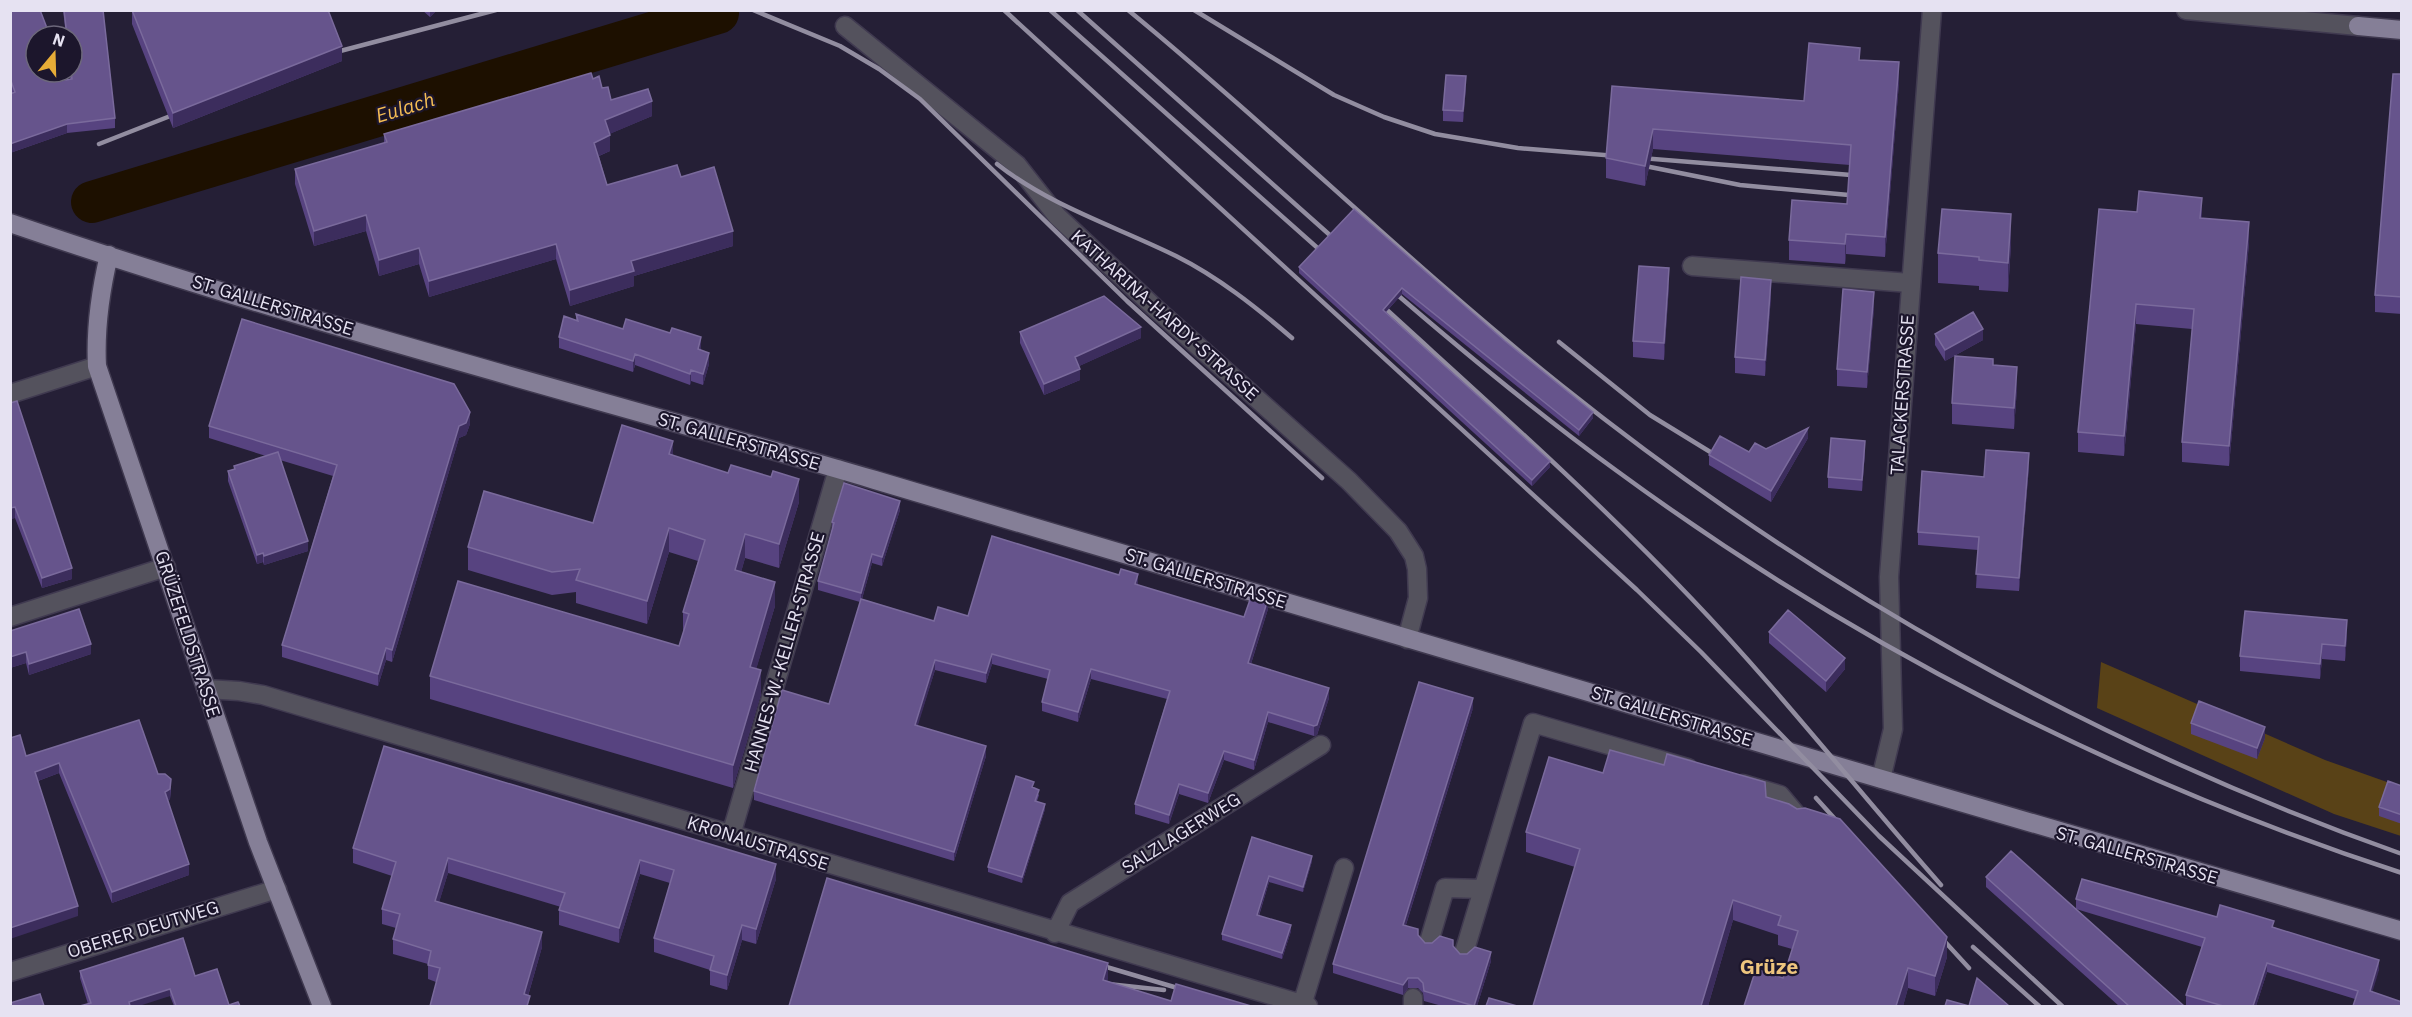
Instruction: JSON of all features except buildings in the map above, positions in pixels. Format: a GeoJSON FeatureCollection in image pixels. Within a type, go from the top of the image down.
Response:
{"type":"FeatureCollection","features":[{"type":"Feature","properties":{"kind":"main road"},"geometry":{"type":"LineString","coordinates":[[2358,26],[2402,30]]}},
{"type":"Feature","properties":{"kind":"main road","name":"ST. GALLERSTRASSE"},"geometry":{"type":"LineString","coordinates":[[10,223],[234,294],[838,469],[1407,639],[2402,931]]}},
{"type":"Feature","properties":{"kind":"main road","name":"GRÜZEFELDSTRASSE"},"geometry":{"type":"LineString","coordinates":[[109,255],[98,302],[95,332],[98,366],[206,689],[321,1006]]}},
{"type":"Feature","properties":{"kind":"street","name":"TALACKERSTRASSE"},"geometry":{"type":"LineString","coordinates":[[1881,779],[1893,729],[1889,577],[1932,10]]}},
{"type":"Feature","properties":{"kind":"street"},"geometry":{"type":"LineString","coordinates":[[2186,10],[2358,26]]}},
{"type":"Feature","properties":{"kind":"street","name":"KATHARINA-HARDY-STRASSE"},"geometry":{"type":"LineString","coordinates":[[845,26],[1017,165],[1057,216],[1154,307],[1349,481],[1398,531],[1414,556],[1418,569],[1418,598],[1407,639]]}},
{"type":"Feature","properties":{"kind":"street"},"geometry":{"type":"LineString","coordinates":[[1692,266],[1910,283]]}},
{"type":"Feature","properties":{"kind":"street"},"geometry":{"type":"LineString","coordinates":[[10,394],[98,366]]}},
{"type":"Feature","properties":{"kind":"street","name":"HANNES-W.-KELLER-STRASSE"},"geometry":{"type":"LineString","coordinates":[[731,835],[838,469]]}},
{"type":"Feature","properties":{"kind":"street"},"geometry":{"type":"LineString","coordinates":[[10,617],[166,567]]}},
{"type":"Feature","properties":{"kind":"street","name":"KRONAUSTRASSE"},"geometry":{"type":"LineString","coordinates":[[206,689],[262,695],[1305,1006]]}},
{"type":"Feature","properties":{"kind":"street"},"geometry":{"type":"LineString","coordinates":[[1464,953],[1533,723],[1701,772]]}},
{"type":"Feature","properties":{"kind":"street","name":"SALZLAGERWEG"},"geometry":{"type":"LineString","coordinates":[[1055,933],[1070,903],[1321,745]]}},
{"type":"Feature","properties":{"kind":"street"},"geometry":{"type":"LineString","coordinates":[[1724,778],[1780,795],[1800,819]]}},
{"type":"Feature","properties":{"kind":"street"},"geometry":{"type":"LineString","coordinates":[[1305,1006],[1344,868]]}},
{"type":"Feature","properties":{"kind":"street"},"geometry":{"type":"LineString","coordinates":[[1429,942],[1445,888],[1483,889]]}},
{"type":"Feature","properties":{"kind":"street","name":"OBERER DEUTWEG"},"geometry":{"type":"LineString","coordinates":[[10,972],[277,889]]}},
{"type":"Feature","properties":{"kind":"shaded area"},"geometry":{"type":"Polygon","coordinates":[[[2101,662],[2325,760],[2401,787],[2401,836],[2334,814],[2097,708],[2101,662]]]}},
{"type":"Feature","properties":{"kind":"waterway","name":"Eulach"},"geometry":{"type":"LineString","coordinates":[[92,202],[718,13]]}},
{"type":"Feature","properties":{"kind":"railway"},"geometry":{"type":"LineString","coordinates":[[325,55],[496,10]]}},
{"type":"Feature","properties":{"kind":"railway"},"geometry":{"type":"LineString","coordinates":[[753,10],[840,46],[879,69],[920,99],[1127,301],[1322,478]]}},
{"type":"Feature","properties":{"kind":"railway"},"geometry":{"type":"LineString","coordinates":[[1004,10],[1637,590],[1701,652],[1879,836],[2062,1006]]}},
{"type":"Feature","properties":{"kind":"railway"},"geometry":{"type":"LineString","coordinates":[[1050,10],[1330,259]]}},
{"type":"Feature","properties":{"kind":"railway"},"geometry":{"type":"LineString","coordinates":[[1077,10],[1341,245]]}},
{"type":"Feature","properties":{"kind":"railway"},"geometry":{"type":"LineString","coordinates":[[1128,10],[1506,340],[1657,459],[1756,528],[1857,594],[1962,655],[2068,711],[2177,764],[2289,811],[2402,854]]}},
{"type":"Feature","properties":{"kind":"railway"},"geometry":{"type":"LineString","coordinates":[[1194,10],[1334,95],[1384,117],[1435,134],[1518,148],[1851,175]]}},
{"type":"Feature","properties":{"kind":"railway"},"geometry":{"type":"LineString","coordinates":[[99,144],[183,111]]}},
{"type":"Feature","properties":{"kind":"railway"},"geometry":{"type":"LineString","coordinates":[[997,164],[1017,179],[1061,204],[1192,264],[1236,293],[1292,338]]}},
{"type":"Feature","properties":{"kind":"railway"},"geometry":{"type":"LineString","coordinates":[[1635,164],[1740,185],[1849,195]]}},
{"type":"Feature","properties":{"kind":"railway"},"geometry":{"type":"LineString","coordinates":[[1386,285],[1500,381],[1617,471],[1707,534],[1800,594],[1896,651],[2094,752],[2298,837],[2402,873]]}},
{"type":"Feature","properties":{"kind":"railway"},"geometry":{"type":"LineString","coordinates":[[1375,299],[1575,483],[1691,598],[1755,668],[1941,885]]}},
{"type":"Feature","properties":{"kind":"railway"},"geometry":{"type":"LineString","coordinates":[[1559,342],[1650,415],[1725,461]]}},
{"type":"Feature","properties":{"kind":"railway"},"geometry":{"type":"LineString","coordinates":[[1816,798],[1844,829]]}},
{"type":"Feature","properties":{"kind":"railway"},"geometry":{"type":"LineString","coordinates":[[1936,932],[1969,968]]}},
{"type":"Feature","properties":{"kind":"railway"},"geometry":{"type":"LineString","coordinates":[[1973,947],[2039,1006]]}},
{"type":"Feature","properties":{"kind":"railway"},"geometry":{"type":"LineString","coordinates":[[1093,963],[1191,992]]}},
{"type":"Feature","properties":{"kind":"railway"},"geometry":{"type":"LineString","coordinates":[[1108,984],[1164,990]]}},
{"type":"Feature","properties":{"kind":"district","name":"Grüze"},"geometry":{"type":"Point","coordinates":[1769,966]}}]}
